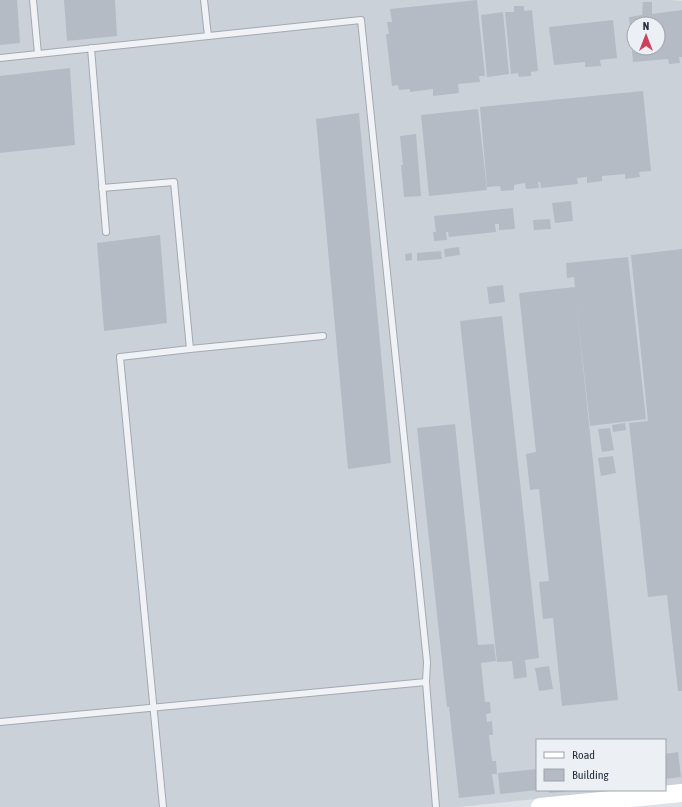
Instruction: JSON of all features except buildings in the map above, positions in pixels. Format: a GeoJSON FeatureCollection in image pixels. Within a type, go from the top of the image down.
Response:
{"type":"FeatureCollection","features":[{"type":"Feature","properties":{"kind":"street"},"geometry":{"type":"LineString","coordinates":[[540,807],[682,793]]}},
{"type":"Feature","properties":{"kind":"lane"},"geometry":{"type":"LineString","coordinates":[[33,0],[38,54]]}},
{"type":"Feature","properties":{"kind":"lane"},"geometry":{"type":"LineString","coordinates":[[204,0],[208,36]]}},
{"type":"Feature","properties":{"kind":"lane"},"geometry":{"type":"LineString","coordinates":[[0,58],[361,20],[427,662],[426,682],[436,807]]}},
{"type":"Feature","properties":{"kind":"lane"},"geometry":{"type":"LineString","coordinates":[[91,48],[106,232]]}},
{"type":"Feature","properties":{"kind":"lane"},"geometry":{"type":"LineString","coordinates":[[102,188],[174,182],[190,349]]}},
{"type":"Feature","properties":{"kind":"lane"},"geometry":{"type":"LineString","coordinates":[[163,807],[120,357],[323,336]]}},
{"type":"Feature","properties":{"kind":"lane"},"geometry":{"type":"LineString","coordinates":[[0,722],[426,682]]}},
{"type":"Feature","properties":{"kind":"shaded area"},"geometry":{"type":"Polygon","coordinates":[[[0,0],[682,1],[682,784],[666,786],[666,739],[536,739],[536,791],[616,791],[457,807],[0,807],[0,0]]]}}]}
